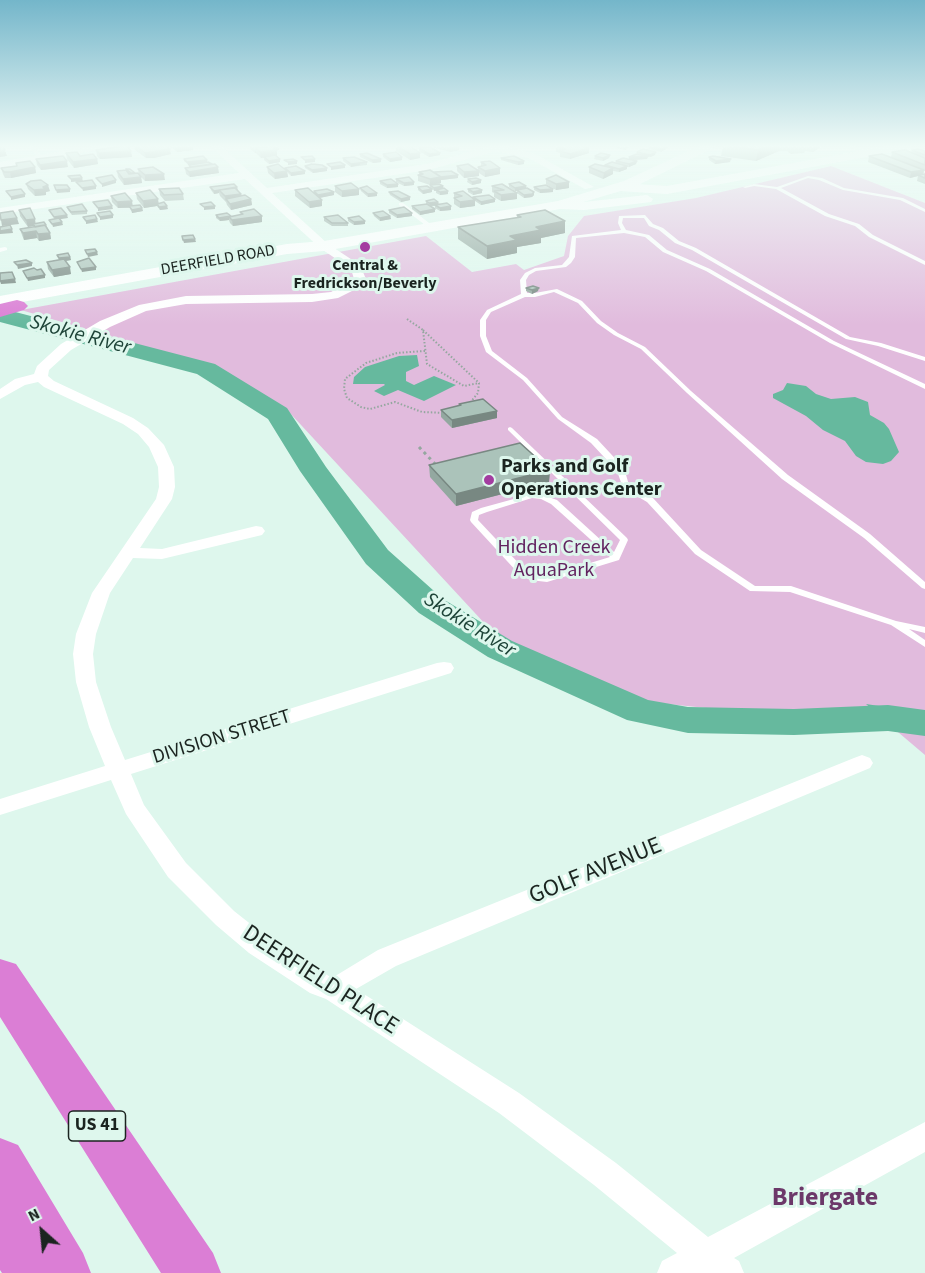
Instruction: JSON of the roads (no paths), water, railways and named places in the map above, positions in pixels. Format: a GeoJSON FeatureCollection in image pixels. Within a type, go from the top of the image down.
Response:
{"type":"FeatureCollection","features":[{"type":"Feature","properties":{"kind":"highway","name":"US 41"},"geometry":{"type":"LineString","coordinates":[[0,978],[193,1273]]}},
{"type":"Feature","properties":{"kind":"highway"},"geometry":{"type":"LineString","coordinates":[[0,1164],[63,1273]]}},
{"type":"Feature","properties":{"kind":"highway"},"geometry":{"type":"LineString","coordinates":[[0,1222],[35,1273]]}},
{"type":"Feature","properties":{"kind":"main road","name":"DEERFIELD ROAD"},"geometry":{"type":"LineString","coordinates":[[4,307],[296,255],[324,246],[558,205]]}},
{"type":"Feature","properties":{"kind":"street"},"geometry":{"type":"LineString","coordinates":[[0,211],[39,205]]}},
{"type":"Feature","properties":{"kind":"street"},"geometry":{"type":"LineString","coordinates":[[0,395],[20,382],[41,377],[42,369],[66,347],[105,324],[135,311],[163,303],[208,299],[312,298],[334,295],[356,284],[360,279],[356,267],[324,246],[282,205]]}},
{"type":"Feature","properties":{"kind":"street"},"geometry":{"type":"LineString","coordinates":[[570,205],[589,205]]}},
{"type":"Feature","properties":{"kind":"street","name":"DEERFIELD PLACE"},"geometry":{"type":"LineString","coordinates":[[41,377],[49,384],[143,431],[156,445],[166,467],[166,493],[157,511],[96,602],[83,654],[86,682],[100,728],[144,825],[184,877],[225,918],[258,945],[320,985],[336,991],[509,1103],[605,1174],[716,1264]]}},
{"type":"Feature","properties":{"kind":"street"},"geometry":{"type":"LineString","coordinates":[[128,553],[162,554],[256,531]]}},
{"type":"Feature","properties":{"kind":"street","name":"DIVISION STREET"},"geometry":{"type":"LineString","coordinates":[[0,807],[444,668]]}},
{"type":"Feature","properties":{"kind":"street","name":"GOLF AVENUE"},"geometry":{"type":"LineString","coordinates":[[336,991],[347,981],[387,958],[862,763]]}},
{"type":"Feature","properties":{"kind":"street"},"geometry":{"type":"LineString","coordinates":[[674,1273],[716,1264],[925,1136]]}},
{"type":"Feature","properties":{"kind":"lane"},"geometry":{"type":"LineString","coordinates":[[403,205],[431,227]]}},
{"type":"Feature","properties":{"kind":"lane"},"geometry":{"type":"LineString","coordinates":[[809,205],[827,215],[857,225],[871,236],[925,263]]}},
{"type":"Feature","properties":{"kind":"lane"},"geometry":{"type":"LineString","coordinates":[[624,231],[620,223],[621,217],[645,216],[651,225],[661,229],[677,242],[694,249],[848,338],[879,344],[925,359]]}},
{"type":"Feature","properties":{"kind":"lane"},"geometry":{"type":"LineString","coordinates":[[524,295],[523,280],[527,274],[535,270],[557,268],[569,262],[572,257],[574,237],[624,231],[647,236],[664,251],[708,270],[832,342],[925,387]]}},
{"type":"Feature","properties":{"kind":"lane"},"geometry":{"type":"LineString","coordinates":[[925,586],[867,536],[785,477],[643,348],[598,322],[580,302],[555,290],[524,295],[489,311],[483,320],[483,336],[489,352],[525,379],[560,418],[594,441],[621,470],[626,486],[650,501],[699,552],[753,589],[791,589],[894,623],[925,630]]}},
{"type":"Feature","properties":{"kind":"lane"},"geometry":{"type":"LineString","coordinates":[[510,429],[624,540],[615,558],[547,579],[533,578],[522,572],[474,520],[475,514],[531,496],[543,497],[554,502],[615,558]]}},
{"type":"Feature","properties":{"kind":"lane"},"geometry":{"type":"LineString","coordinates":[[894,623],[925,644]]}},
{"type":"Feature","properties":{"kind":"waterway","name":"Skokie River"},"geometry":{"type":"LineString","coordinates":[[0,315],[206,369],[278,414],[314,471],[377,557],[431,606],[500,649],[592,690],[640,711],[688,720],[794,722],[888,718],[925,723]]}},
{"type":"Feature","properties":{"kind":"place","name":"Central & Fredrickson/Beverly"},"geometry":{"type":"Point","coordinates":[365,247]}},
{"type":"Feature","properties":{"kind":"place","name":"Parks and Golf Operations Center"},"geometry":{"type":"Point","coordinates":[489,480]}},
{"type":"Feature","properties":{"kind":"district","name":"Briergate"},"geometry":{"type":"Point","coordinates":[825,1199]}},
{"type":"Feature","properties":{"kind":"park label","name":"Hidden Creek AquaPark"},"geometry":{"type":"Point","coordinates":[554,560]}}]}
